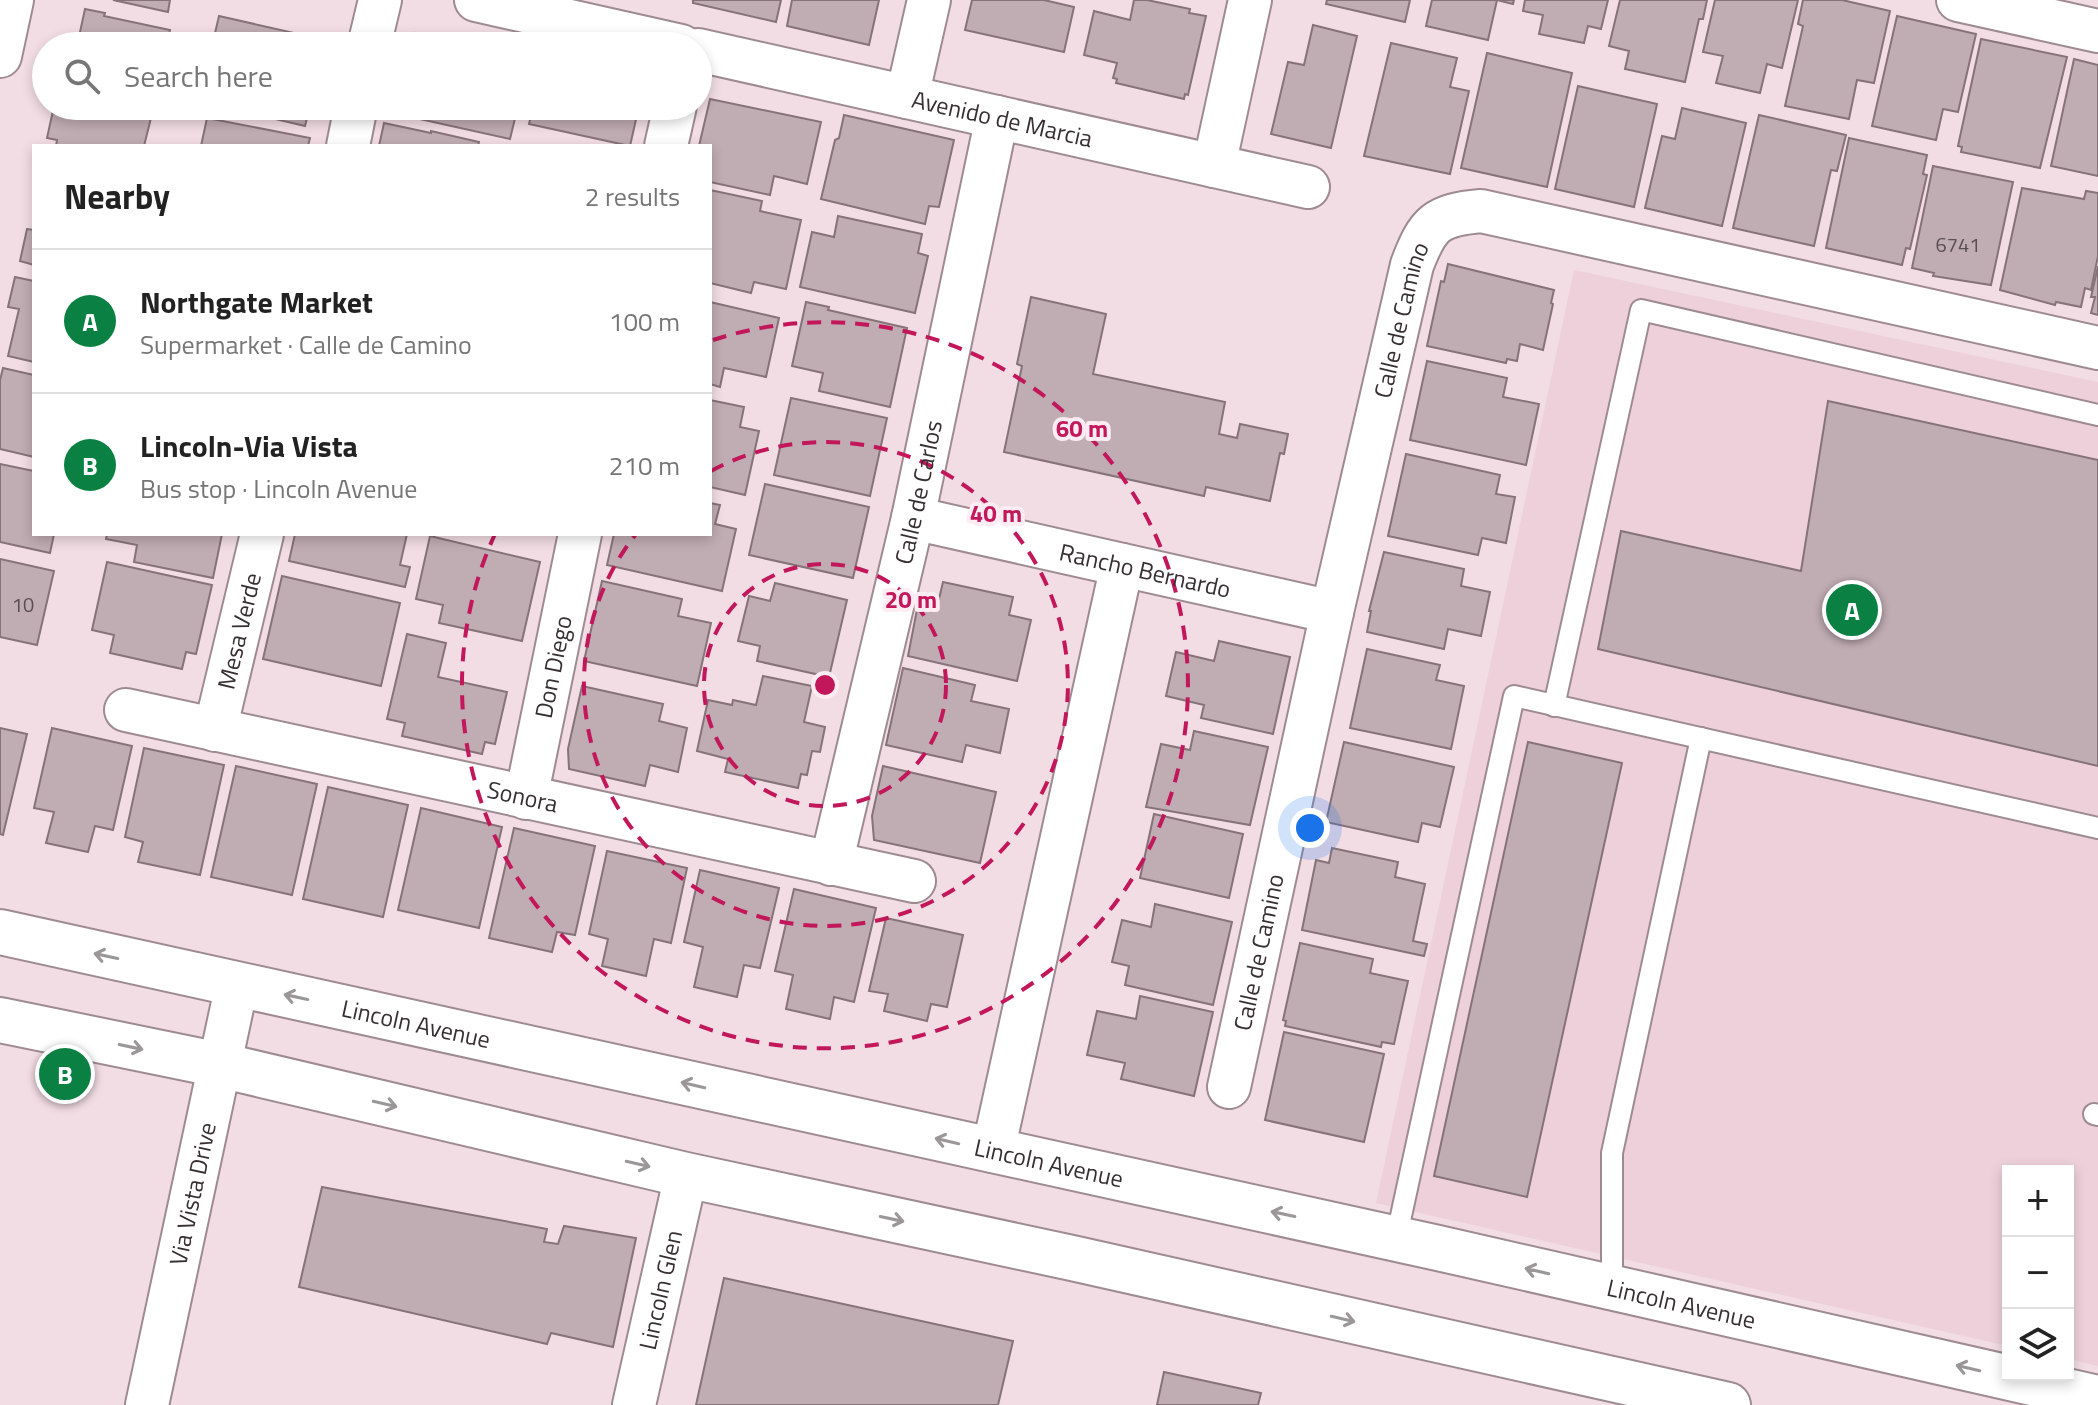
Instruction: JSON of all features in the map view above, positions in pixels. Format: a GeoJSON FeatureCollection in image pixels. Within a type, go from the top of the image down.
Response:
{"type":"FeatureCollection","features":[{"type":"Feature","properties":{"kind":"main road","name":"Lincoln Avenue"},"geometry":{"type":"LineString","coordinates":[[0,932],[1612,1289],[2002,1372]]}},
{"type":"Feature","properties":{"kind":"main road"},"geometry":{"type":"LineString","coordinates":[[0,1020],[220,1065],[686,1175],[1728,1405]]}},
{"type":"Feature","properties":{"kind":"main road","name":"Lincoln Avenue"},"geometry":{"type":"LineString","coordinates":[[2041,1381],[2098,1398]]}},
{"type":"Feature","properties":{"kind":"street"},"geometry":{"type":"LineString","coordinates":[[0,56],[12,0]]}},
{"type":"Feature","properties":{"kind":"street"},"geometry":{"type":"LineString","coordinates":[[372,32],[380,0]]}},
{"type":"Feature","properties":{"kind":"street"},"geometry":{"type":"LineString","coordinates":[[476,0],[619,32]]}},
{"type":"Feature","properties":{"kind":"street"},"geometry":{"type":"LineString","coordinates":[[907,97],[929,0]]}},
{"type":"Feature","properties":{"kind":"street"},"geometry":{"type":"LineString","coordinates":[[1214,166],[1250,0]]}},
{"type":"Feature","properties":{"kind":"street"},"geometry":{"type":"LineString","coordinates":[[1958,0],[2098,31]]}},
{"type":"Feature","properties":{"kind":"street","name":"Avenido de Marcia"},"geometry":{"type":"LineString","coordinates":[[712,53],[1308,187]]}},
{"type":"Feature","properties":{"kind":"street","name":"Calle de Carlos"},"geometry":{"type":"LineString","coordinates":[[831,864],[913,518],[997,117]]}},
{"type":"Feature","properties":{"kind":"street"},"geometry":{"type":"LineString","coordinates":[[348,144],[353,120]]}},
{"type":"Feature","properties":{"kind":"street"},"geometry":{"type":"LineString","coordinates":[[666,144],[672,120]]}},
{"type":"Feature","properties":{"kind":"street","name":"Calle de Camino"},"geometry":{"type":"LineString","coordinates":[[1229,1087],[1332,612],[1412,265],[1424,234],[1451,214],[1481,211],[2098,348]]}},
{"type":"Feature","properties":{"kind":"street","name":"Rancho Bernardo"},"geometry":{"type":"LineString","coordinates":[[913,518],[1332,612]]}},
{"type":"Feature","properties":{"kind":"street","name":"Mesa Verde"},"geometry":{"type":"LineString","coordinates":[[215,730],[262,536]]}},
{"type":"Feature","properties":{"kind":"street","name":"Don Diego"},"geometry":{"type":"LineString","coordinates":[[526,798],[580,536]]}},
{"type":"Feature","properties":{"kind":"street"},"geometry":{"type":"LineString","coordinates":[[993,1151],[1122,565]]}},
{"type":"Feature","properties":{"kind":"street","name":"Sonora"},"geometry":{"type":"LineString","coordinates":[[126,710],[914,881]]}},
{"type":"Feature","properties":{"kind":"street","name":"Via Vista Drive"},"geometry":{"type":"LineString","coordinates":[[147,1405],[237,984]]}},
{"type":"Feature","properties":{"kind":"street","name":"Lincoln Glen"},"geometry":{"type":"LineString","coordinates":[[634,1405],[686,1175]]}},
{"type":"Feature","properties":{"kind":"lane"},"geometry":{"type":"LineString","coordinates":[[1554,706],[1641,310],[2098,415]]}},
{"type":"Feature","properties":{"kind":"lane"},"geometry":{"type":"LineString","coordinates":[[1396,1239],[1514,696],[2098,828]]}},
{"type":"Feature","properties":{"kind":"lane"},"geometry":{"type":"LineString","coordinates":[[1612,1289],[1612,1153],[1701,738]]}},
{"type":"Feature","properties":{"kind":"shaded area"},"geometry":{"type":"Polygon","coordinates":[[[1574,270],[2098,382],[2098,1366],[2074,1360],[2074,1165],[2002,1165],[2002,1345],[1376,1203],[1574,270]]]}},
{"type":"Feature","properties":{"kind":"building"},"geometry":{"type":"Polygon","coordinates":[[[113,0],[170,0],[168,12],[113,0]]]}},
{"type":"Feature","properties":{"kind":"building"},"geometry":{"type":"Polygon","coordinates":[[[693,0],[781,0],[776,22],[693,3],[693,0]]]}},
{"type":"Feature","properties":{"kind":"building"},"geometry":{"type":"Polygon","coordinates":[[[792,0],[879,0],[869,45],[787,26],[792,0]]]}},
{"type":"Feature","properties":{"kind":"building"},"geometry":{"type":"Polygon","coordinates":[[[972,0],[1044,0],[1074,7],[1064,52],[965,30],[972,0]]]}},
{"type":"Feature","properties":{"kind":"building"},"geometry":{"type":"Polygon","coordinates":[[[1134,0],[1190,9],[1189,13],[1206,16],[1188,95],[1185,94],[1184,99],[1116,83],[1117,79],[1113,78],[1117,63],[1084,55],[1094,11],[1130,20],[1134,0]]]}},
{"type":"Feature","properties":{"kind":"building"},"geometry":{"type":"Polygon","coordinates":[[[1327,0],[1410,0],[1405,22],[1326,4],[1327,0]]]}},
{"type":"Feature","properties":{"kind":"building"},"geometry":{"type":"Polygon","coordinates":[[[1432,0],[1497,0],[1488,40],[1426,26],[1432,0]]]}},
{"type":"Feature","properties":{"kind":"building"},"geometry":{"type":"Polygon","coordinates":[[[1525,0],[1608,0],[1601,29],[1588,26],[1584,43],[1539,34],[1543,15],[1523,11],[1525,0]]]}},
{"type":"Feature","properties":{"kind":"building"},"geometry":{"type":"Polygon","coordinates":[[[1620,0],[1707,0],[1703,19],[1699,19],[1685,82],[1625,69],[1629,51],[1609,46],[1620,0]]]}},
{"type":"Feature","properties":{"kind":"building"},"geometry":{"type":"Polygon","coordinates":[[[1715,0],[1798,0],[1782,68],[1767,64],[1760,93],[1716,83],[1723,56],[1703,52],[1715,0]]]}},
{"type":"Feature","properties":{"kind":"building"},"geometry":{"type":"Polygon","coordinates":[[[1803,0],[1842,0],[1890,11],[1874,83],[1857,80],[1849,119],[1785,106],[1803,26],[1798,24],[1803,0]]]}},
{"type":"Feature","properties":{"kind":"building"},"geometry":{"type":"Polygon","coordinates":[[[85,9],[170,30],[170,32],[80,32],[85,9]]]}},
{"type":"Feature","properties":{"kind":"building"},"geometry":{"type":"Polygon","coordinates":[[[219,16],[290,32],[215,32],[219,16]]]}},
{"type":"Feature","properties":{"kind":"building"},"geometry":{"type":"Polygon","coordinates":[[[1897,16],[1976,34],[1958,112],[1943,109],[1936,140],[1872,126],[1897,16]]]}},
{"type":"Feature","properties":{"kind":"building"},"geometry":{"type":"Polygon","coordinates":[[[1313,25],[1357,36],[1331,148],[1271,134],[1288,62],[1304,65],[1313,25]]]}},
{"type":"Feature","properties":{"kind":"building"},"geometry":{"type":"Polygon","coordinates":[[[1981,39],[2067,57],[2040,168],[1961,152],[1962,147],[1958,146],[1981,39]]]}},
{"type":"Feature","properties":{"kind":"building"},"geometry":{"type":"Polygon","coordinates":[[[1391,43],[1457,58],[1450,87],[1469,91],[1450,174],[1364,156],[1391,43]]]}},
{"type":"Feature","properties":{"kind":"building"},"geometry":{"type":"Polygon","coordinates":[[[1487,53],[1572,73],[1547,187],[1461,168],[1487,53]]]}},
{"type":"Feature","properties":{"kind":"building"},"geometry":{"type":"Polygon","coordinates":[[[2074,59],[2098,65],[2098,176],[2051,166],[2074,59]]]}},
{"type":"Feature","properties":{"kind":"building"},"geometry":{"type":"Polygon","coordinates":[[[1578,86],[1657,104],[1634,207],[1555,189],[1578,86]]]}},
{"type":"Feature","properties":{"kind":"building"},"geometry":{"type":"Polygon","coordinates":[[[712,99],[821,122],[807,184],[774,176],[770,195],[712,182],[712,144],[699,144],[705,120],[712,120],[712,99]]]}},
{"type":"Feature","properties":{"kind":"building"},"geometry":{"type":"Polygon","coordinates":[[[1682,108],[1746,123],[1722,226],[1645,208],[1662,136],[1675,139],[1682,108]]]}},
{"type":"Feature","properties":{"kind":"building"},"geometry":{"type":"Polygon","coordinates":[[[844,115],[954,140],[939,207],[929,206],[925,224],[821,199],[844,115]]]}},
{"type":"Feature","properties":{"kind":"building"},"geometry":{"type":"Polygon","coordinates":[[[1759,115],[1846,135],[1837,171],[1831,170],[1814,246],[1733,228],[1759,115]]]}},
{"type":"Feature","properties":{"kind":"building"},"geometry":{"type":"Polygon","coordinates":[[[51,120],[150,120],[144,144],[56,144],[57,140],[47,138],[51,120]]]}},
{"type":"Feature","properties":{"kind":"building"},"geometry":{"type":"Polygon","coordinates":[[[207,120],[310,138],[308,144],[201,144],[207,120]]]}},
{"type":"Feature","properties":{"kind":"building"},"geometry":{"type":"Polygon","coordinates":[[[280,120],[306,120],[305,126],[280,120]]]}},
{"type":"Feature","properties":{"kind":"building"},"geometry":{"type":"Polygon","coordinates":[[[424,120],[515,120],[510,139],[424,120]]]}},
{"type":"Feature","properties":{"kind":"building"},"geometry":{"type":"Polygon","coordinates":[[[530,120],[636,120],[630,144],[529,124],[530,120]]]}},
{"type":"Feature","properties":{"kind":"building"},"geometry":{"type":"Polygon","coordinates":[[[384,123],[479,142],[478,144],[379,144],[384,123]]]}},
{"type":"Feature","properties":{"kind":"building"},"geometry":{"type":"Polygon","coordinates":[[[1849,138],[1927,155],[1923,174],[1927,175],[1910,249],[1906,248],[1902,265],[1826,248],[1849,138]]]}},
{"type":"Feature","properties":{"kind":"building"},"geometry":{"type":"Polygon","coordinates":[[[1933,166],[2013,182],[1991,285],[1933,276],[1934,273],[1912,268],[1933,166]]]}},
{"type":"Feature","properties":{"kind":"building"},"geometry":{"type":"Polygon","coordinates":[[[2022,188],[2084,199],[2086,191],[2098,193],[2098,256],[2091,290],[2085,288],[2081,307],[2056,302],[2055,305],[2000,290],[2022,188]]]}},
{"type":"Feature","properties":{"kind":"building"},"geometry":{"type":"Polygon","coordinates":[[[712,190],[762,201],[760,211],[801,220],[786,289],[754,282],[751,293],[712,283],[712,190]]]}},
{"type":"Feature","properties":{"kind":"building"},"geometry":{"type":"Polygon","coordinates":[[[838,216],[922,234],[918,253],[928,256],[915,313],[800,287],[812,232],[834,237],[838,216]]]}},
{"type":"Feature","properties":{"kind":"building"},"geometry":{"type":"Polygon","coordinates":[[[27,229],[32,230],[32,264],[20,261],[27,229]]]}},
{"type":"Feature","properties":{"kind":"building"},"geometry":{"type":"Polygon","coordinates":[[[1448,264],[1554,290],[1543,350],[1520,344],[1517,361],[1507,359],[1506,363],[1427,346],[1441,281],[1444,282],[1448,264]]]}},
{"type":"Feature","properties":{"kind":"building"},"geometry":{"type":"Polygon","coordinates":[[[2098,266],[2098,315],[2091,313],[2095,297],[2091,297],[2098,266]]]}},
{"type":"Feature","properties":{"kind":"building"},"geometry":{"type":"Polygon","coordinates":[[[15,277],[32,281],[32,362],[8,356],[19,309],[8,307],[15,277]]]}},
{"type":"Feature","properties":{"kind":"building"},"geometry":{"type":"Polygon","coordinates":[[[1031,297],[1106,314],[1093,374],[1225,402],[1219,434],[1237,438],[1240,424],[1288,434],[1284,454],[1280,453],[1270,501],[1206,487],[1204,496],[1004,452],[1022,366],[1017,364],[1031,297]]]}},
{"type":"Feature","properties":{"kind":"building"},"geometry":{"type":"Polygon","coordinates":[[[712,302],[779,318],[766,377],[724,368],[720,387],[712,385],[712,302]]]}},
{"type":"Feature","properties":{"kind":"building"},"geometry":{"type":"Polygon","coordinates":[[[806,302],[907,328],[890,407],[819,391],[823,373],[792,366],[806,302]]]}},
{"type":"Feature","properties":{"kind":"building"},"geometry":{"type":"Polygon","coordinates":[[[1427,361],[1507,378],[1503,397],[1539,404],[1526,465],[1410,440],[1427,361]]]}},
{"type":"Feature","properties":{"kind":"building"},"geometry":{"type":"Polygon","coordinates":[[[3,368],[32,375],[32,457],[0,449],[0,380],[3,368]]]}},
{"type":"Feature","properties":{"kind":"building"},"geometry":{"type":"Polygon","coordinates":[[[791,398],[887,418],[870,496],[774,475],[791,398]]]}},
{"type":"Feature","properties":{"kind":"building"},"geometry":{"type":"Polygon","coordinates":[[[712,400],[744,407],[740,427],[759,431],[745,495],[712,487],[712,400]]]}},
{"type":"Feature","properties":{"kind":"building"},"geometry":{"type":"Polygon","coordinates":[[[1828,401],[2098,460],[2098,766],[1598,649],[1621,531],[1801,571],[1828,401]]]}},
{"type":"Feature","properties":{"kind":"building"},"geometry":{"type":"Polygon","coordinates":[[[1406,454],[1500,475],[1496,494],[1515,497],[1506,543],[1482,538],[1478,555],[1388,536],[1406,454]]]}},
{"type":"Feature","properties":{"kind":"building"},"geometry":{"type":"Polygon","coordinates":[[[0,464],[32,471],[32,536],[54,536],[50,553],[0,542],[0,464]]]}},
{"type":"Feature","properties":{"kind":"building"},"geometry":{"type":"Polygon","coordinates":[[[765,484],[869,507],[853,578],[749,555],[765,484]]]}},
{"type":"Feature","properties":{"kind":"building"},"geometry":{"type":"Polygon","coordinates":[[[712,503],[720,505],[715,524],[736,529],[722,591],[607,565],[614,536],[712,536],[712,503]]]}},
{"type":"Feature","properties":{"kind":"building"},"geometry":{"type":"Polygon","coordinates":[[[107,536],[222,536],[213,578],[134,562],[137,545],[106,539],[107,536]]]}},
{"type":"Feature","properties":{"kind":"building"},"geometry":{"type":"Polygon","coordinates":[[[295,536],[407,536],[400,565],[410,567],[405,587],[289,561],[295,536]]]}},
{"type":"Feature","properties":{"kind":"building"},"geometry":{"type":"Polygon","coordinates":[[[430,536],[540,562],[522,641],[439,623],[443,605],[416,599],[430,536]]]}},
{"type":"Feature","properties":{"kind":"building"},"geometry":{"type":"Polygon","coordinates":[[[1384,552],[1464,569],[1461,586],[1490,592],[1481,636],[1448,629],[1444,649],[1367,632],[1369,611],[1384,552]]]}},
{"type":"Feature","properties":{"kind":"building"},"geometry":{"type":"Polygon","coordinates":[[[0,559],[54,571],[37,645],[0,637],[0,559]]]}},
{"type":"Feature","properties":{"kind":"building"},"geometry":{"type":"Polygon","coordinates":[[[107,562],[212,585],[196,654],[186,652],[182,669],[110,653],[114,635],[92,630],[107,562]]]}},
{"type":"Feature","properties":{"kind":"building"},"geometry":{"type":"Polygon","coordinates":[[[282,576],[400,603],[381,686],[263,659],[282,576]]]}},
{"type":"Feature","properties":{"kind":"building"},"geometry":{"type":"Polygon","coordinates":[[[602,581],[682,599],[678,616],[711,623],[697,686],[584,661],[602,581]]]}},
{"type":"Feature","properties":{"kind":"building"},"geometry":{"type":"Polygon","coordinates":[[[943,582],[1013,597],[1009,615],[1031,620],[1017,681],[908,656],[920,594],[939,599],[943,582]]]}},
{"type":"Feature","properties":{"kind":"building"},"geometry":{"type":"Polygon","coordinates":[[[775,583],[847,600],[829,677],[757,661],[760,646],[738,641],[749,596],[770,601],[775,583]]]}},
{"type":"Feature","properties":{"kind":"building"},"geometry":{"type":"Polygon","coordinates":[[[407,634],[446,643],[438,677],[507,692],[495,744],[485,742],[482,754],[402,736],[405,723],[387,719],[407,634]]]}},
{"type":"Feature","properties":{"kind":"building"},"geometry":{"type":"Polygon","coordinates":[[[1219,641],[1290,657],[1273,734],[1201,718],[1204,705],[1166,696],[1176,652],[1214,661],[1219,641]]]}},
{"type":"Feature","properties":{"kind":"building"},"geometry":{"type":"Polygon","coordinates":[[[1367,649],[1440,665],[1436,680],[1464,686],[1451,749],[1350,728],[1367,649]]]}},
{"type":"Feature","properties":{"kind":"building"},"geometry":{"type":"Polygon","coordinates":[[[903,668],[975,685],[971,701],[1009,709],[1000,753],[966,745],[962,762],[886,745],[903,668]]]}},
{"type":"Feature","properties":{"kind":"building"},"geometry":{"type":"Polygon","coordinates":[[[763,676],[812,686],[804,722],[825,727],[820,752],[812,751],[807,775],[801,774],[798,788],[725,772],[728,759],[697,751],[708,700],[732,705],[733,700],[756,705],[763,676]]]}},
{"type":"Feature","properties":{"kind":"building"},"geometry":{"type":"Polygon","coordinates":[[[582,686],[663,704],[659,721],[687,728],[678,772],[650,765],[645,786],[569,769],[568,749],[582,686]]]}},
{"type":"Feature","properties":{"kind":"building"},"geometry":{"type":"Polygon","coordinates":[[[0,728],[27,734],[3,835],[0,834],[0,728]]]}},
{"type":"Feature","properties":{"kind":"building"},"geometry":{"type":"Polygon","coordinates":[[[52,728],[132,746],[113,830],[95,826],[88,852],[46,843],[54,812],[34,808],[52,728]]]}},
{"type":"Feature","properties":{"kind":"building"},"geometry":{"type":"Polygon","coordinates":[[[1194,731],[1268,747],[1250,825],[1146,807],[1161,744],[1190,750],[1194,731]]]}},
{"type":"Feature","properties":{"kind":"building"},"geometry":{"type":"Polygon","coordinates":[[[1344,742],[1454,767],[1440,827],[1422,823],[1418,842],[1326,822],[1344,742]]]}},
{"type":"Feature","properties":{"kind":"building"},"geometry":{"type":"Polygon","coordinates":[[[1528,742],[1622,763],[1527,1197],[1434,1176],[1528,742]]]}},
{"type":"Feature","properties":{"kind":"building"},"geometry":{"type":"Polygon","coordinates":[[[144,748],[224,765],[200,875],[138,862],[143,842],[125,837],[144,748]]]}},
{"type":"Feature","properties":{"kind":"building"},"geometry":{"type":"Polygon","coordinates":[[[236,766],[317,784],[292,895],[211,877],[236,766]]]}},
{"type":"Feature","properties":{"kind":"building"},"geometry":{"type":"Polygon","coordinates":[[[883,766],[996,792],[980,863],[874,840],[872,816],[883,766]]]}},
{"type":"Feature","properties":{"kind":"building"},"geometry":{"type":"Polygon","coordinates":[[[328,787],[408,805],[383,917],[303,899],[328,787]]]}},
{"type":"Feature","properties":{"kind":"building"},"geometry":{"type":"Polygon","coordinates":[[[421,808],[502,827],[479,928],[398,910],[421,808]]]}},
{"type":"Feature","properties":{"kind":"building"},"geometry":{"type":"Polygon","coordinates":[[[1154,814],[1243,834],[1229,898],[1140,878],[1154,814]]]}},
{"type":"Feature","properties":{"kind":"building"},"geometry":{"type":"Polygon","coordinates":[[[514,828],[595,846],[575,935],[557,932],[552,952],[489,938],[514,828]]]}},
{"type":"Feature","properties":{"kind":"building"},"geometry":{"type":"Polygon","coordinates":[[[1332,848],[1398,862],[1395,877],[1425,884],[1413,941],[1427,944],[1424,956],[1302,930],[1316,860],[1329,863],[1332,848]]]}},
{"type":"Feature","properties":{"kind":"building"},"geometry":{"type":"Polygon","coordinates":[[[607,851],[687,868],[671,943],[654,939],[646,976],[602,966],[608,939],[589,934],[607,851]]]}},
{"type":"Feature","properties":{"kind":"building"},"geometry":{"type":"Polygon","coordinates":[[[700,870],[779,888],[760,968],[744,965],[737,997],[694,987],[703,947],[684,942],[700,870]]]}},
{"type":"Feature","properties":{"kind":"building"},"geometry":{"type":"Polygon","coordinates":[[[794,889],[876,908],[854,1002],[834,997],[830,1019],[786,1009],[793,975],[775,971],[794,889]]]}},
{"type":"Feature","properties":{"kind":"building"},"geometry":{"type":"Polygon","coordinates":[[[1155,904],[1232,922],[1213,1005],[1125,985],[1129,966],[1112,962],[1122,920],[1151,927],[1155,904]]]}},
{"type":"Feature","properties":{"kind":"building"},"geometry":{"type":"Polygon","coordinates":[[[886,918],[963,935],[947,1007],[931,1004],[927,1021],[884,1011],[888,994],[869,991],[886,918]]]}},
{"type":"Feature","properties":{"kind":"building"},"geometry":{"type":"Polygon","coordinates":[[[1300,943],[1373,959],[1370,973],[1408,981],[1394,1044],[1382,1042],[1381,1047],[1285,1026],[1286,1021],[1283,1020],[1300,943]]]}},
{"type":"Feature","properties":{"kind":"building"},"geometry":{"type":"Polygon","coordinates":[[[1140,996],[1213,1012],[1194,1096],[1121,1079],[1125,1063],[1087,1055],[1097,1011],[1136,1019],[1140,996]]]}},
{"type":"Feature","properties":{"kind":"building"},"geometry":{"type":"Polygon","coordinates":[[[1284,1032],[1384,1054],[1364,1142],[1265,1120],[1284,1032]]]}},
{"type":"Feature","properties":{"kind":"building"},"geometry":{"type":"Polygon","coordinates":[[[322,1187],[547,1229],[544,1242],[558,1244],[564,1226],[636,1238],[613,1347],[551,1333],[547,1344],[299,1287],[322,1187]]]}},
{"type":"Feature","properties":{"kind":"building"},"geometry":{"type":"Polygon","coordinates":[[[724,1278],[1013,1341],[998,1405],[696,1405],[724,1278]]]}},
{"type":"Feature","properties":{"kind":"building"},"geometry":{"type":"Polygon","coordinates":[[[1164,1372],[1261,1393],[1258,1405],[1157,1405],[1164,1372]]]}},
{"type":"Feature","properties":{"kind":"place","name":"Northgate Market"},"geometry":{"type":"Point","coordinates":[1852,610]}},
{"type":"Feature","properties":{"kind":"place","name":"Lincoln-Via Vista"},"geometry":{"type":"Point","coordinates":[65,1074]}}]}
